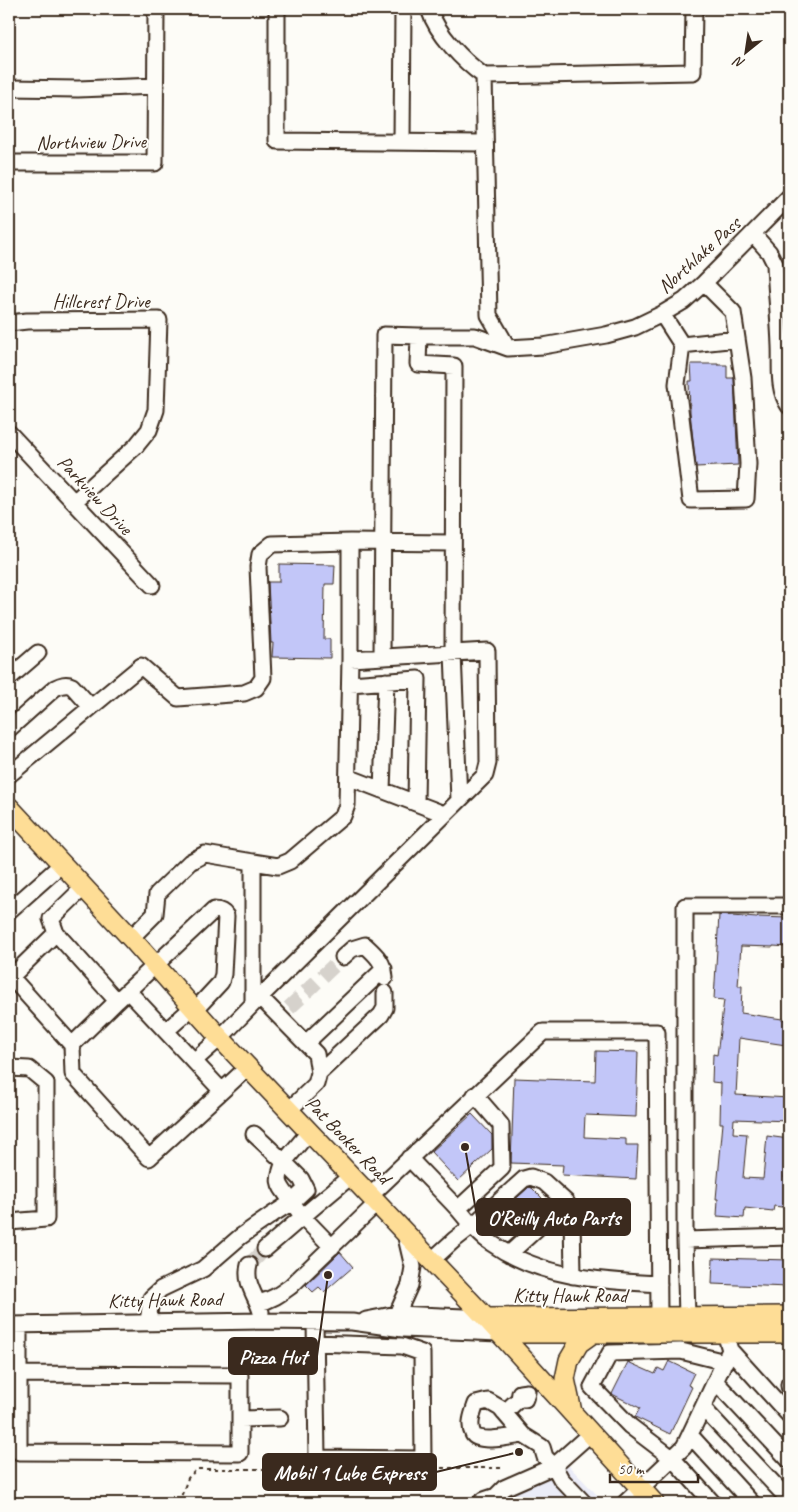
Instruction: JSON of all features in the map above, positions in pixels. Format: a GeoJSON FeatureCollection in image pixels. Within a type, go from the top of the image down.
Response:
{"type":"FeatureCollection","features":[{"type":"Feature","properties":{"kind":"main road","name":"Pat Booker Road"},"geometry":{"type":"LineString","coordinates":[[9,807],[220,1038],[486,1318],[654,1503]]}},
{"type":"Feature","properties":{"kind":"main road","name":"Kitty Hawk Road"},"geometry":{"type":"LineString","coordinates":[[726,1340],[789,1316]]}},
{"type":"Feature","properties":{"kind":"main road","name":"Kitty Hawk Road"},"geometry":{"type":"LineString","coordinates":[[486,1318],[686,1317],[726,1340]]}},
{"type":"Feature","properties":{"kind":"main road","name":"Kitty Hawk Road"},"geometry":{"type":"LineString","coordinates":[[499,1333],[593,1333],[726,1340],[789,1333]]}},
{"type":"Feature","properties":{"kind":"main road"},"geometry":{"type":"LineString","coordinates":[[572,1414],[565,1379],[569,1360],[579,1343],[593,1333]]}},
{"type":"Feature","properties":{"kind":"street"},"geometry":{"type":"LineString","coordinates":[[9,88],[78,88],[156,84],[156,9]]}},
{"type":"Feature","properties":{"kind":"street"},"geometry":{"type":"LineString","coordinates":[[277,9],[277,141],[484,143]]}},
{"type":"Feature","properties":{"kind":"street"},"geometry":{"type":"LineString","coordinates":[[402,9],[402,142]]}},
{"type":"Feature","properties":{"kind":"street"},"geometry":{"type":"LineString","coordinates":[[429,9],[431,17],[448,42],[468,65],[484,76],[693,72],[694,9]]}},
{"type":"Feature","properties":{"kind":"street"},"geometry":{"type":"LineString","coordinates":[[484,76],[489,314],[508,348]]}},
{"type":"Feature","properties":{"kind":"street","name":"Northview Drive"},"geometry":{"type":"LineString","coordinates":[[9,163],[155,163],[156,84]]}},
{"type":"Feature","properties":{"kind":"street","name":"Northlake Pass"},"geometry":{"type":"LineString","coordinates":[[508,348],[543,346],[606,335],[635,327],[662,314],[684,301],[789,197]]}},
{"type":"Feature","properties":{"kind":"street"},"geometry":{"type":"LineString","coordinates":[[753,234],[769,252],[775,264],[780,347],[779,366],[782,390],[789,406]]}},
{"type":"Feature","properties":{"kind":"street"},"geometry":{"type":"LineString","coordinates":[[662,314],[682,345],[677,384],[691,500],[746,499],[748,464],[743,378],[733,312],[704,282]]}},
{"type":"Feature","properties":{"kind":"street","name":"Hillcrest Drive"},"geometry":{"type":"LineString","coordinates":[[9,323],[27,321],[159,320],[156,410],[149,430],[136,446],[74,502]]}},
{"type":"Feature","properties":{"kind":"street"},"geometry":{"type":"LineString","coordinates":[[382,657],[384,335],[475,336],[508,348]]}},
{"type":"Feature","properties":{"kind":"street"},"geometry":{"type":"LineString","coordinates":[[419,336],[418,364],[454,366],[453,653],[459,800]]}},
{"type":"Feature","properties":{"kind":"street"},"geometry":{"type":"LineString","coordinates":[[682,345],[738,339]]}},
{"type":"Feature","properties":{"kind":"street","name":"Parkview Drive"},"geometry":{"type":"LineString","coordinates":[[9,433],[152,586]]}},
{"type":"Feature","properties":{"kind":"street"},"geometry":{"type":"LineString","coordinates":[[9,775],[141,666],[178,698],[244,693],[256,688],[263,678],[258,567],[260,554],[272,544],[350,542],[453,543]]}},
{"type":"Feature","properties":{"kind":"street"},"geometry":{"type":"LineString","coordinates":[[130,938],[155,914],[156,894],[190,862],[205,854],[278,866],[290,861],[344,816],[347,805],[348,777],[350,542]]}},
{"type":"Feature","properties":{"kind":"street"},"geometry":{"type":"LineString","coordinates":[[194,1062],[485,775],[488,763],[487,651],[350,659]]}},
{"type":"Feature","properties":{"kind":"street"},"geometry":{"type":"LineString","coordinates":[[9,678],[38,653]]}},
{"type":"Feature","properties":{"kind":"street"},"geometry":{"type":"LineString","coordinates":[[350,684],[418,679],[416,803]]}},
{"type":"Feature","properties":{"kind":"street"},"geometry":{"type":"LineString","coordinates":[[382,790],[386,682]]}},
{"type":"Feature","properties":{"kind":"street"},"geometry":{"type":"LineString","coordinates":[[9,729],[54,688],[63,684],[72,686],[91,707]]}},
{"type":"Feature","properties":{"kind":"street"},"geometry":{"type":"LineString","coordinates":[[348,777],[444,814]]}},
{"type":"Feature","properties":{"kind":"street"},"geometry":{"type":"LineString","coordinates":[[253,862],[256,1001]]}},
{"type":"Feature","properties":{"kind":"street"},"geometry":{"type":"LineString","coordinates":[[12,903],[62,864]]}},
{"type":"Feature","properties":{"kind":"street"},"geometry":{"type":"LineString","coordinates":[[84,887],[51,918],[56,933],[117,1002]]}},
{"type":"Feature","properties":{"kind":"street"},"geometry":{"type":"LineString","coordinates":[[686,1317],[685,906],[789,906]]}},
{"type":"Feature","properties":{"kind":"street"},"geometry":{"type":"LineString","coordinates":[[72,1044],[214,910],[224,912],[226,916],[221,982],[166,1031]]}},
{"type":"Feature","properties":{"kind":"street"},"geometry":{"type":"LineString","coordinates":[[56,933],[11,977],[72,1044],[74,1074],[150,1158],[248,1067]]}},
{"type":"Feature","properties":{"kind":"street"},"geometry":{"type":"LineString","coordinates":[[289,1110],[316,1084],[320,1073],[381,1015],[385,1008],[384,969],[378,957],[365,945],[352,949],[343,957]]}},
{"type":"Feature","properties":{"kind":"street"},"geometry":{"type":"LineString","coordinates":[[306,1043],[384,969]]}},
{"type":"Feature","properties":{"kind":"street"},"geometry":{"type":"LineString","coordinates":[[128,990],[222,1091]]}},
{"type":"Feature","properties":{"kind":"street"},"geometry":{"type":"LineString","coordinates":[[256,1001],[284,1012],[316,1054],[320,1073]]}},
{"type":"Feature","properties":{"kind":"street"},"geometry":{"type":"LineString","coordinates":[[258,1303],[279,1296],[332,1247],[409,1158],[542,1032],[658,1032],[659,1317]]}},
{"type":"Feature","properties":{"kind":"street"},"geometry":{"type":"LineString","coordinates":[[9,1068],[29,1069],[46,1083],[46,1219],[9,1222]]}},
{"type":"Feature","properties":{"kind":"street"},"geometry":{"type":"LineString","coordinates":[[458,1209],[502,1168],[501,1125],[475,1096]]}},
{"type":"Feature","properties":{"kind":"street"},"geometry":{"type":"LineString","coordinates":[[309,1132],[284,1162],[278,1176],[279,1184],[302,1216],[332,1247]]}},
{"type":"Feature","properties":{"kind":"street"},"geometry":{"type":"LineString","coordinates":[[148,1323],[151,1298],[161,1288],[203,1269],[240,1237],[292,1202],[306,1189],[301,1179],[254,1134]]}},
{"type":"Feature","properties":{"kind":"street"},"geometry":{"type":"LineString","coordinates":[[409,1158],[472,1226],[490,1242],[521,1261],[549,1271],[573,1276],[618,1282],[659,1284]]}},
{"type":"Feature","properties":{"kind":"street"},"geometry":{"type":"LineString","coordinates":[[265,1249],[351,1176]]}},
{"type":"Feature","properties":{"kind":"street"},"geometry":{"type":"LineString","coordinates":[[431,1261],[524,1179],[532,1177],[544,1182],[570,1208],[572,1216],[573,1276]]}},
{"type":"Feature","properties":{"kind":"street"},"geometry":{"type":"LineString","coordinates":[[508,1254],[566,1202]]}},
{"type":"Feature","properties":{"kind":"street"},"geometry":{"type":"LineString","coordinates":[[397,1314],[410,1285],[412,1267],[405,1233]]}},
{"type":"Feature","properties":{"kind":"street"},"geometry":{"type":"LineString","coordinates":[[685,1240],[789,1237]]}},
{"type":"Feature","properties":{"kind":"street"},"geometry":{"type":"LineString","coordinates":[[250,1265],[248,1272],[252,1296],[258,1303],[263,1321]]}},
{"type":"Feature","properties":{"kind":"street","name":"Kitty Hawk Road"},"geometry":{"type":"LineString","coordinates":[[352,1322],[397,1314],[486,1318]]}},
{"type":"Feature","properties":{"kind":"street","name":"Kitty Hawk Road"},"geometry":{"type":"LineString","coordinates":[[14,1325],[263,1321],[352,1322],[403,1329],[499,1333]]}},
{"type":"Feature","properties":{"kind":"street"},"geometry":{"type":"LineString","coordinates":[[315,1322],[315,1342],[316,1458],[423,1459],[422,1354],[402,1346],[315,1342]]}},
{"type":"Feature","properties":{"kind":"street"},"geometry":{"type":"LineString","coordinates":[[14,1325],[19,1374],[14,1424],[19,1452],[240,1453],[240,1375],[19,1374]]}},
{"type":"Feature","properties":{"kind":"street"},"geometry":{"type":"LineString","coordinates":[[625,1503],[684,1447],[716,1382],[726,1340]]}},
{"type":"Feature","properties":{"kind":"street"},"geometry":{"type":"LineString","coordinates":[[726,1340],[789,1415]]}},
{"type":"Feature","properties":{"kind":"street"},"geometry":{"type":"LineString","coordinates":[[713,1503],[672,1458],[630,1426],[592,1387],[610,1353],[681,1351],[726,1340]]}},
{"type":"Feature","properties":{"kind":"street"},"geometry":{"type":"LineString","coordinates":[[504,1413],[542,1380]]}},
{"type":"Feature","properties":{"kind":"street"},"geometry":{"type":"LineString","coordinates":[[716,1382],[789,1460]]}},
{"type":"Feature","properties":{"kind":"street"},"geometry":{"type":"LineString","coordinates":[[523,1435],[492,1439],[476,1438],[473,1435],[471,1420],[476,1404],[488,1401],[500,1408],[523,1435],[542,1447],[545,1458],[554,1466],[561,1479],[584,1503]]}},
{"type":"Feature","properties":{"kind":"street"},"geometry":{"type":"LineString","coordinates":[[703,1408],[789,1500]]}},
{"type":"Feature","properties":{"kind":"street"},"geometry":{"type":"LineString","coordinates":[[240,1419],[280,1418]]}},
{"type":"Feature","properties":{"kind":"street"},"geometry":{"type":"LineString","coordinates":[[480,1503],[484,1500],[496,1500],[504,1488],[554,1466],[590,1434]]}},
{"type":"Feature","properties":{"kind":"street"},"geometry":{"type":"LineString","coordinates":[[690,1436],[752,1503]]}},
{"type":"Feature","properties":{"kind":"shaded area"},"geometry":{"type":"Polygon","coordinates":[[[565,1462],[605,1503],[504,1503],[500,1499],[508,1492],[565,1462]]]}},
{"type":"Feature","properties":{"kind":"building"},"geometry":{"type":"Polygon","coordinates":[[[691,364],[727,365],[727,378],[734,378],[738,465],[696,467],[690,412],[689,381],[692,381],[691,364]]]}},
{"type":"Feature","properties":{"kind":"building"},"geometry":{"type":"Polygon","coordinates":[[[279,564],[335,565],[334,584],[325,584],[324,639],[330,639],[330,658],[272,657],[273,643],[271,643],[268,582],[279,582],[279,564]]]}},
{"type":"Feature","properties":{"kind":"building"},"geometry":{"type":"Polygon","coordinates":[[[719,915],[789,918],[789,947],[741,946],[738,986],[742,986],[741,1013],[789,1020],[789,1043],[786,1043],[786,1045],[739,1038],[736,1095],[789,1098],[789,1121],[734,1119],[733,1133],[747,1134],[743,1178],[763,1179],[767,1136],[789,1139],[789,1159],[786,1159],[784,1178],[789,1178],[789,1208],[774,1206],[773,1211],[745,1208],[744,1218],[717,1216],[718,1199],[716,1199],[723,1123],[720,1123],[721,1083],[712,1082],[713,1054],[717,1055],[724,1000],[714,999],[719,915]]]}},
{"type":"Feature","properties":{"kind":"building"},"geometry":{"type":"Polygon","coordinates":[[[596,1051],[638,1052],[636,1117],[585,1115],[584,1137],[626,1139],[626,1145],[638,1145],[636,1179],[562,1175],[563,1165],[511,1163],[514,1078],[595,1081],[596,1051]]]}},
{"type":"Feature","properties":{"kind":"building"},"geometry":{"type":"Polygon","coordinates":[[[472,1114],[492,1135],[492,1149],[458,1181],[431,1152],[472,1114]]]}},
{"type":"Feature","properties":{"kind":"building"},"geometry":{"type":"Polygon","coordinates":[[[529,1187],[542,1198],[503,1235],[490,1222],[529,1187]]]}},
{"type":"Feature","properties":{"kind":"building"},"geometry":{"type":"Polygon","coordinates":[[[340,1252],[353,1267],[324,1292],[319,1287],[313,1292],[306,1285],[340,1252]]]}},
{"type":"Feature","properties":{"kind":"building"},"geometry":{"type":"Polygon","coordinates":[[[713,1258],[789,1260],[789,1287],[712,1284],[713,1258]]]}},
{"type":"Feature","properties":{"kind":"building"},"geometry":{"type":"Polygon","coordinates":[[[669,1361],[694,1373],[688,1385],[692,1387],[670,1434],[635,1417],[640,1408],[612,1394],[628,1362],[655,1374],[658,1368],[664,1371],[669,1361]]]}},
{"type":"Feature","properties":{"kind":"tunnel"},"geometry":{"type":"LineString","coordinates":[[289,1008],[343,957]]}},
{"type":"Feature","properties":{"kind":"tunnel"},"geometry":{"type":"LineString","coordinates":[[249,1265],[265,1249]]}},
{"type":"Feature","properties":{"kind":"place","name":"O'Reilly Auto Parts"},"geometry":{"type":"Point","coordinates":[465,1147]}},
{"type":"Feature","properties":{"kind":"place","name":"Pizza Hut"},"geometry":{"type":"Point","coordinates":[328,1275]}},
{"type":"Feature","properties":{"kind":"place","name":"Mobil 1 Lube Express"},"geometry":{"type":"Point","coordinates":[519,1452]}}]}
